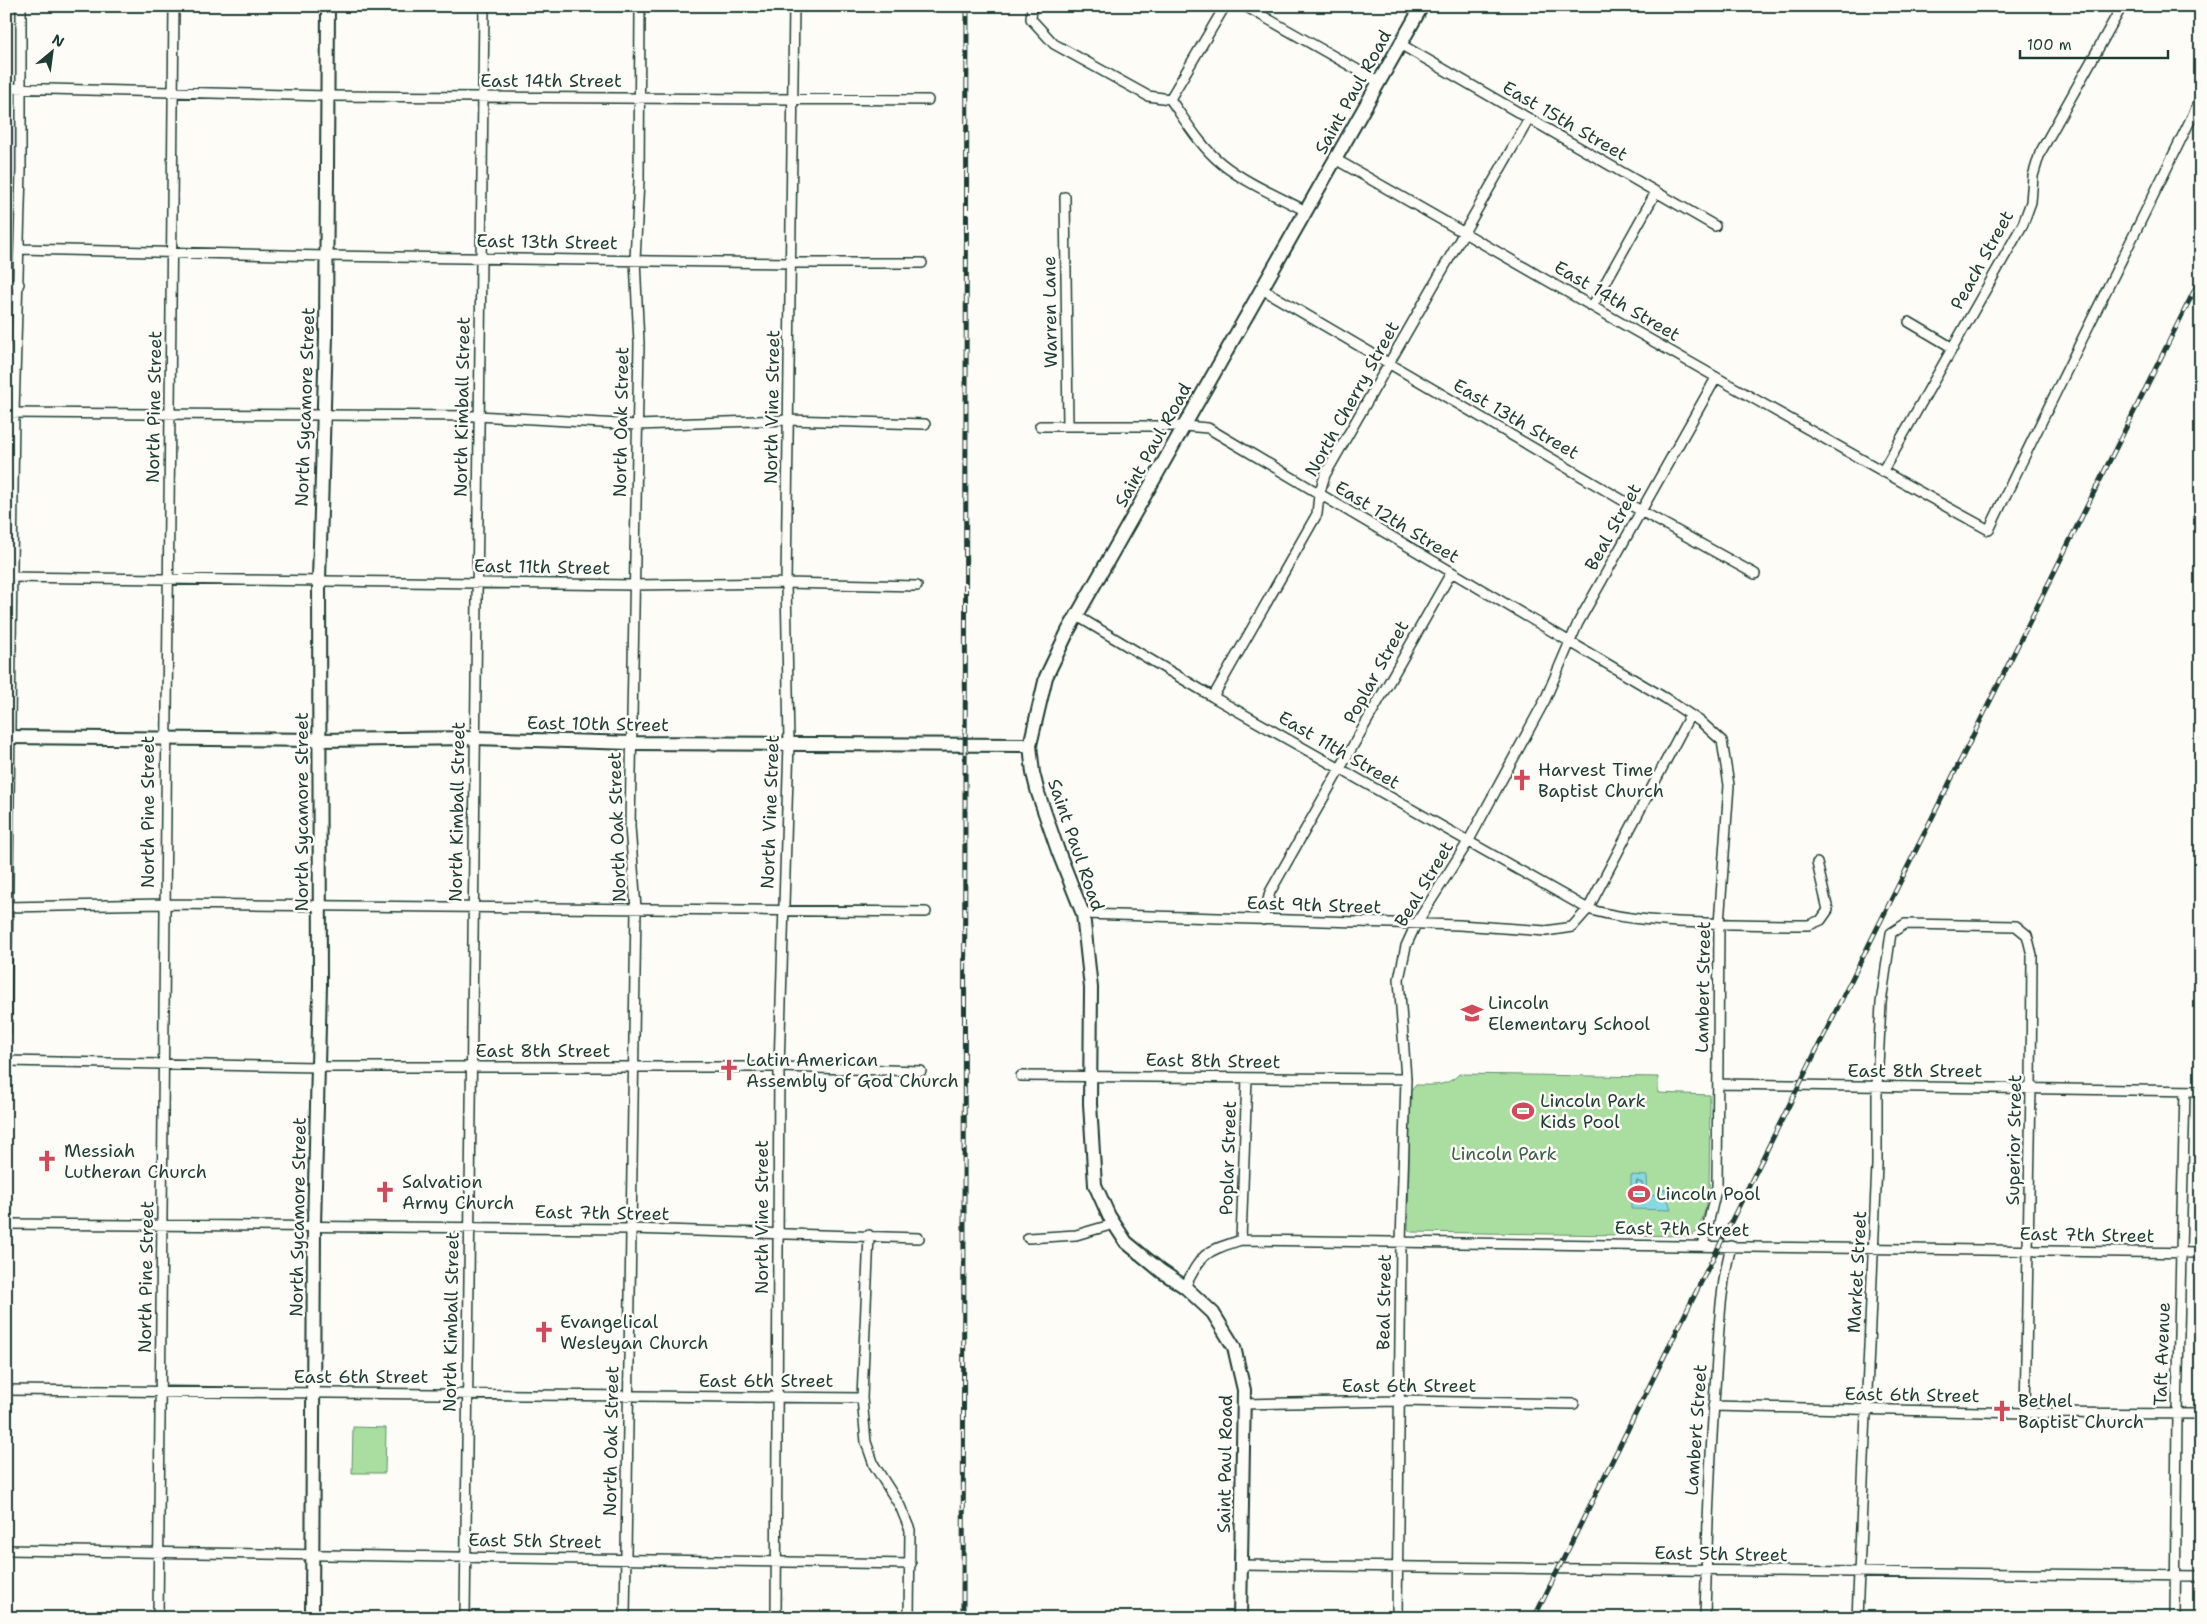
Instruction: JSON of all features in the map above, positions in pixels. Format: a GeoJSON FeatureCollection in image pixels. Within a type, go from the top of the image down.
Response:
{"type":"FeatureCollection","features":[{"type":"Feature","properties":{"kind":"main road","name":"North Sycamore Street"},"geometry":{"type":"LineString","coordinates":[[312,1618],[314,1226],[320,906],[319,580],[326,256],[328,6]]}},
{"type":"Feature","properties":{"kind":"main road","name":"Saint Paul Road"},"geometry":{"type":"LineString","coordinates":[[1240,1618],[1244,1390],[1234,1347],[1213,1313],[1185,1287],[1126,1242],[1114,1224],[1095,1185],[1092,1158],[1090,1076],[1091,988],[1083,914],[1038,793],[1033,773],[1030,745],[1046,677],[1077,616],[1422,6]]}},
{"type":"Feature","properties":{"kind":"main road","name":"East 10th Street"},"geometry":{"type":"LineString","coordinates":[[8,737],[319,740],[474,738],[631,743],[1030,745]]}},
{"type":"Feature","properties":{"kind":"street"},"geometry":{"type":"LineString","coordinates":[[6,1032],[10,413],[20,249],[21,6]]}},
{"type":"Feature","properties":{"kind":"street","name":"North Pine Street"},"geometry":{"type":"LineString","coordinates":[[158,1618],[164,1225],[165,739],[174,6]]}},
{"type":"Feature","properties":{"kind":"street","name":"North Kimball Street"},"geometry":{"type":"LineString","coordinates":[[465,1618],[484,6]]}},
{"type":"Feature","properties":{"kind":"street","name":"North Oak Street"},"geometry":{"type":"LineString","coordinates":[[624,1618],[636,909],[630,826],[639,343],[634,260],[639,180],[640,6]]}},
{"type":"Feature","properties":{"kind":"street","name":"North Vine Street"},"geometry":{"type":"LineString","coordinates":[[776,1618],[779,1066],[789,743],[786,583],[794,6]]}},
{"type":"Feature","properties":{"kind":"street"},"geometry":{"type":"LineString","coordinates":[[1032,6],[1031,19],[1054,44],[1148,96],[1170,99],[1196,135],[1221,163],[1265,190],[1306,211]]}},
{"type":"Feature","properties":{"kind":"street"},"geometry":{"type":"LineString","coordinates":[[1170,99],[1225,6]]}},
{"type":"Feature","properties":{"kind":"street"},"geometry":{"type":"LineString","coordinates":[[1245,6],[1379,82]]}},
{"type":"Feature","properties":{"kind":"street","name":"Peach Street"},"geometry":{"type":"LineString","coordinates":[[1882,472],[2023,224],[2031,202],[2033,176],[2040,153],[2122,6]]}},
{"type":"Feature","properties":{"kind":"street","name":"East 15th Street"},"geometry":{"type":"LineString","coordinates":[[1400,44],[1715,226]]}},
{"type":"Feature","properties":{"kind":"street","name":"East 14th Street"},"geometry":{"type":"LineString","coordinates":[[6,88],[328,96],[928,100]]}},
{"type":"Feature","properties":{"kind":"street","name":"East 14th Street"},"geometry":{"type":"LineString","coordinates":[[1335,159],[1593,305],[1716,378],[1989,530],[2070,361],[2134,236],[2201,98]]}},
{"type":"Feature","properties":{"kind":"street","name":"North Cherry Street"},"geometry":{"type":"LineString","coordinates":[[1213,697],[1317,514],[1319,495],[1325,475],[1529,119]]}},
{"type":"Feature","properties":{"kind":"street"},"geometry":{"type":"LineString","coordinates":[[1593,305],[1656,192]]}},
{"type":"Feature","properties":{"kind":"street","name":"Warren Lane"},"geometry":{"type":"LineString","coordinates":[[1065,197],[1068,426]]}},
{"type":"Feature","properties":{"kind":"street","name":"East 13th Street"},"geometry":{"type":"LineString","coordinates":[[20,249],[326,256],[790,263],[922,263]]}},
{"type":"Feature","properties":{"kind":"street"},"geometry":{"type":"LineString","coordinates":[[6,284],[18,284]]}},
{"type":"Feature","properties":{"kind":"street","name":"East 13th Street"},"geometry":{"type":"LineString","coordinates":[[1262,289],[1641,511],[1755,574]]}},
{"type":"Feature","properties":{"kind":"street"},"geometry":{"type":"LineString","coordinates":[[1908,322],[1952,348]]}},
{"type":"Feature","properties":{"kind":"street","name":"Beal Street"},"geometry":{"type":"LineString","coordinates":[[1397,1618],[1401,1242],[1406,1079],[1399,979],[1406,946],[1416,924],[1468,842],[1545,700],[1578,622],[1716,378]]}},
{"type":"Feature","properties":{"kind":"street"},"geometry":{"type":"LineString","coordinates":[[10,413],[478,416],[637,424],[788,420],[925,424]]}},
{"type":"Feature","properties":{"kind":"street","name":"East 12th Street"},"geometry":{"type":"LineString","coordinates":[[1040,426],[1184,426],[1208,428],[1690,715],[1713,732]]}},
{"type":"Feature","properties":{"kind":"street","name":"Poplar Street"},"geometry":{"type":"LineString","coordinates":[[1263,920],[1270,892],[1451,573]]}},
{"type":"Feature","properties":{"kind":"street","name":"East 11th Street"},"geometry":{"type":"LineString","coordinates":[[9,577],[476,581],[633,585],[786,583],[917,586]]}},
{"type":"Feature","properties":{"kind":"street","name":"East 11th Street"},"geometry":{"type":"LineString","coordinates":[[1077,616],[1213,697],[1588,909]]}},
{"type":"Feature","properties":{"kind":"street"},"geometry":{"type":"LineString","coordinates":[[1690,715],[1588,909],[1610,916],[1634,919],[1719,924],[1809,926],[1821,920],[1828,910],[1817,863]]}},
{"type":"Feature","properties":{"kind":"street","name":"Lambert Street"},"geometry":{"type":"LineString","coordinates":[[1703,1246],[1716,1186],[1719,924],[1729,785],[1722,741],[1713,732]]}},
{"type":"Feature","properties":{"kind":"street"},"geometry":{"type":"LineString","coordinates":[[7,907],[164,904],[926,912]]}},
{"type":"Feature","properties":{"kind":"street","name":"East 9th Street"},"geometry":{"type":"LineString","coordinates":[[1083,914],[1416,924],[1546,931],[1572,927],[1588,909]]}},
{"type":"Feature","properties":{"kind":"street","name":"Market Street"},"geometry":{"type":"LineString","coordinates":[[1857,1618],[1874,1249],[1880,1003],[1891,933],[1905,924],[2016,926],[2020,930]]}},
{"type":"Feature","properties":{"kind":"street","name":"Superior Street"},"geometry":{"type":"LineString","coordinates":[[2020,930],[2026,935],[2032,954],[2032,1088],[2025,1413]]}},
{"type":"Feature","properties":{"kind":"street","name":"East 8th Street"},"geometry":{"type":"LineString","coordinates":[[6,1061],[471,1068],[779,1066],[921,1071]]}},
{"type":"Feature","properties":{"kind":"street","name":"East 8th Street"},"geometry":{"type":"LineString","coordinates":[[1021,1076],[1406,1079]]}},
{"type":"Feature","properties":{"kind":"street","name":"Poplar Street"},"geometry":{"type":"LineString","coordinates":[[1241,1240],[1247,1078]]}},
{"type":"Feature","properties":{"kind":"street","name":"East 8th Street"},"geometry":{"type":"LineString","coordinates":[[1718,1084],[2201,1092]]}},
{"type":"Feature","properties":{"kind":"street","name":"Taft Avenue"},"geometry":{"type":"LineString","coordinates":[[2175,1618],[2177,1414],[2185,1091]]}},
{"type":"Feature","properties":{"kind":"street","name":"East 7th Street"},"geometry":{"type":"LineString","coordinates":[[6,1224],[631,1229],[918,1238]]}},
{"type":"Feature","properties":{"kind":"street"},"geometry":{"type":"LineString","coordinates":[[1028,1238],[1076,1235],[1114,1224]]}},
{"type":"Feature","properties":{"kind":"street"},"geometry":{"type":"LineString","coordinates":[[868,1235],[862,1398],[866,1442],[874,1465],[900,1506],[910,1530],[910,1618]]}},
{"type":"Feature","properties":{"kind":"street","name":"East 7th Street"},"geometry":{"type":"LineString","coordinates":[[1185,1287],[1203,1255],[1219,1247],[1241,1240],[2201,1253]]}},
{"type":"Feature","properties":{"kind":"street","name":"Lambert Street"},"geometry":{"type":"LineString","coordinates":[[1705,1618],[1708,1484],[1713,1406],[1723,1275],[1731,1246]]}},
{"type":"Feature","properties":{"kind":"street","name":"East 6th Street"},"geometry":{"type":"LineString","coordinates":[[6,1390],[862,1398]]}},
{"type":"Feature","properties":{"kind":"street","name":"East 6th Street"},"geometry":{"type":"LineString","coordinates":[[1244,1404],[1399,1401],[1574,1404]]}},
{"type":"Feature","properties":{"kind":"street","name":"East 6th Street"},"geometry":{"type":"LineString","coordinates":[[1713,1406],[2025,1413],[2201,1414]]}},
{"type":"Feature","properties":{"kind":"street","name":"East 5th Street"},"geometry":{"type":"LineString","coordinates":[[6,1550],[911,1564]]}},
{"type":"Feature","properties":{"kind":"street","name":"East 5th Street"},"geometry":{"type":"LineString","coordinates":[[1241,1565],[2201,1576]]}},
{"type":"Feature","properties":{"kind":"shaded area"},"geometry":{"type":"Polygon","coordinates":[[[6,93],[19,94],[17,278],[6,278],[6,93]]]}},
{"type":"Feature","properties":{"kind":"green space","name":"Lincoln Park"},"geometry":{"type":"Polygon","coordinates":[[[1459,1074],[1658,1077],[1658,1093],[1710,1095],[1709,1199],[1698,1231],[1691,1236],[1411,1232],[1408,1229],[1410,1092],[1416,1085],[1444,1083],[1459,1074]]]}},
{"type":"Feature","properties":{"kind":"green space"},"geometry":{"type":"Polygon","coordinates":[[[353,1427],[386,1428],[385,1473],[352,1473],[353,1427]]]}},
{"type":"Feature","properties":{"kind":"water","name":"Lincoln Pool"},"geometry":{"type":"Polygon","coordinates":[[[1631,1175],[1647,1176],[1648,1198],[1665,1189],[1671,1210],[1631,1209],[1631,1175]]]}},
{"type":"Feature","properties":{"kind":"railway"},"geometry":{"type":"LineString","coordinates":[[963,1618],[967,6]]}},
{"type":"Feature","properties":{"kind":"railway"},"geometry":{"type":"LineString","coordinates":[[1534,1618],[2201,277]]}},
{"type":"Feature","properties":{"kind":"place","name":"Harvest Time Baptist Church"},"geometry":{"type":"Point","coordinates":[1522,780]}},
{"type":"Feature","properties":{"kind":"place","name":"Lincoln Elementary School"},"geometry":{"type":"Point","coordinates":[1472,1013]}},
{"type":"Feature","properties":{"kind":"place","name":"Latin American Assembly of God Church"},"geometry":{"type":"Point","coordinates":[729,1070]}},
{"type":"Feature","properties":{"kind":"place","name":"Lincoln Park Kids Pool"},"geometry":{"type":"Point","coordinates":[1523,1111]}},
{"type":"Feature","properties":{"kind":"place","name":"Messiah Lutheran Church"},"geometry":{"type":"Point","coordinates":[47,1161]}},
{"type":"Feature","properties":{"kind":"place","name":"Salvation Army Church"},"geometry":{"type":"Point","coordinates":[385,1192]}},
{"type":"Feature","properties":{"kind":"place","name":"Lincoln Pool"},"geometry":{"type":"Point","coordinates":[1639,1194]}},
{"type":"Feature","properties":{"kind":"place","name":"Evangelical Wesleyan Church"},"geometry":{"type":"Point","coordinates":[544,1332]}},
{"type":"Feature","properties":{"kind":"place","name":"Bethel Baptist Church"},"geometry":{"type":"Point","coordinates":[2002,1411]}}]}
